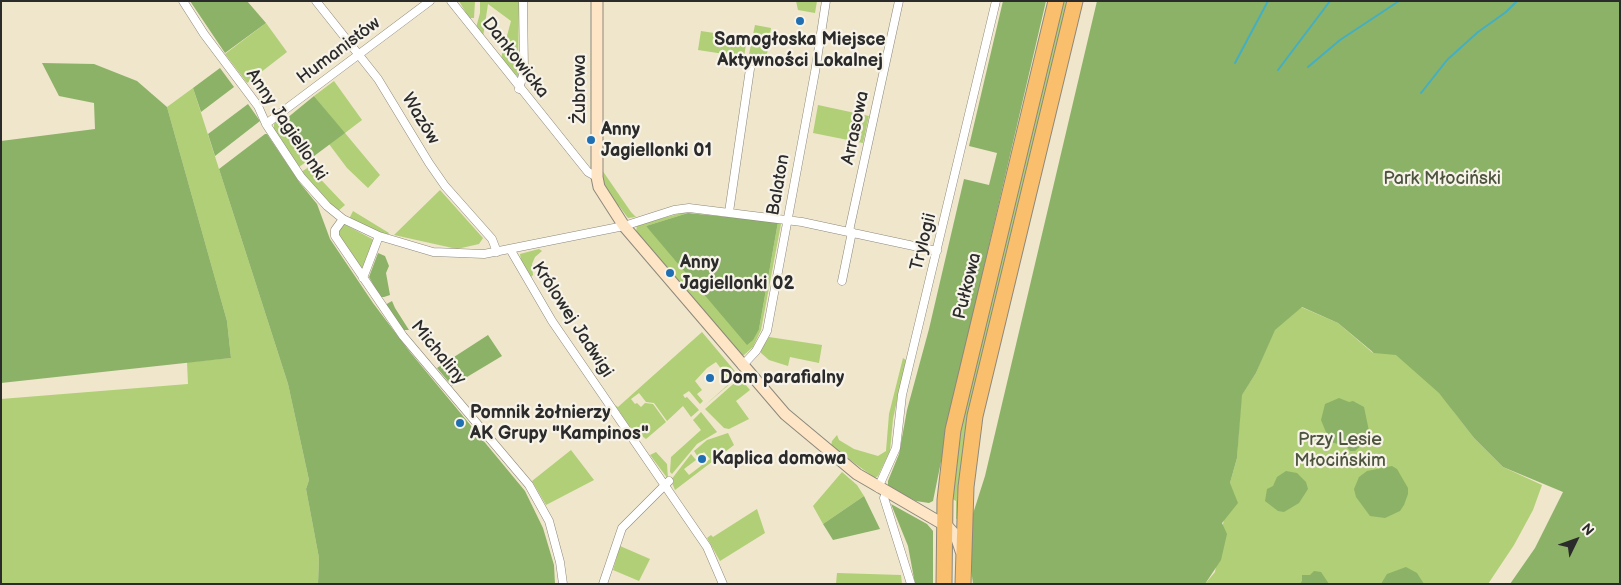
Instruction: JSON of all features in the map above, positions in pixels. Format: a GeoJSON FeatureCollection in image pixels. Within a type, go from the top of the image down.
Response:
{"type":"FeatureCollection","features":[{"type":"Feature","properties":{"kind":"highway","name":"Pułkowa"},"geometry":{"type":"LineString","coordinates":[[944,584],[943,524],[947,473],[956,414],[1056,1]]}},
{"type":"Feature","properties":{"kind":"highway"},"geometry":{"type":"LineString","coordinates":[[963,584],[966,487],[975,416],[1075,1]]}},
{"type":"Feature","properties":{"kind":"street","name":"Anny Jagiellonki"},"geometry":{"type":"LineString","coordinates":[[183,1],[204,34],[258,106],[266,124],[301,178],[327,206],[343,219],[379,236],[433,252],[457,255],[497,252],[624,226],[684,208],[788,220],[851,231],[937,251]]}},
{"type":"Feature","properties":{"kind":"street","name":"Wazów"},"geometry":{"type":"LineString","coordinates":[[316,1],[385,90],[445,186],[489,234],[497,252]]}},
{"type":"Feature","properties":{"kind":"street","name":"Humanistów"},"geometry":{"type":"LineString","coordinates":[[266,124],[360,56],[430,1]]}},
{"type":"Feature","properties":{"kind":"street"},"geometry":{"type":"LineString","coordinates":[[519,89],[524,71],[524,1]]}},
{"type":"Feature","properties":{"kind":"street","name":"Żubrowa"},"geometry":{"type":"LineString","coordinates":[[597,1],[597,178]]}},
{"type":"Feature","properties":{"kind":"street","name":"Balaton"},"geometry":{"type":"LineString","coordinates":[[742,366],[756,351],[767,331],[826,1]]}},
{"type":"Feature","properties":{"kind":"street","name":"Arrasowa"},"geometry":{"type":"LineString","coordinates":[[842,281],[898,1]]}},
{"type":"Feature","properties":{"kind":"street","name":"Trylogii"},"geometry":{"type":"LineString","coordinates":[[882,490],[896,448],[902,396],[996,1]]}},
{"type":"Feature","properties":{"kind":"street","name":"Dankowicka"},"geometry":{"type":"LineString","coordinates":[[451,2],[519,89],[588,172],[597,178]]}},
{"type":"Feature","properties":{"kind":"street"},"geometry":{"type":"LineString","coordinates":[[729,212],[750,69]]}},
{"type":"Feature","properties":{"kind":"street"},"geometry":{"type":"LineString","coordinates":[[597,178],[599,187],[624,226],[785,414],[851,469],[882,490],[943,524],[956,536],[963,562]]}},
{"type":"Feature","properties":{"kind":"street","name":"Michaliny"},"geometry":{"type":"LineString","coordinates":[[343,219],[334,234],[363,278],[412,347],[529,485],[548,522],[560,562],[563,584]]}},
{"type":"Feature","properties":{"kind":"street"},"geometry":{"type":"LineString","coordinates":[[363,278],[379,236]]}},
{"type":"Feature","properties":{"kind":"street","name":"Królowej Jadwigi"},"geometry":{"type":"LineString","coordinates":[[510,249],[552,321],[707,547],[723,584]]}},
{"type":"Feature","properties":{"kind":"street"},"geometry":{"type":"LineString","coordinates":[[604,584],[622,528],[664,485]]}},
{"type":"Feature","properties":{"kind":"street"},"geometry":{"type":"LineString","coordinates":[[882,490],[911,584]]}},
{"type":"Feature","properties":{"kind":"green space"},"geometry":{"type":"Polygon","coordinates":[[[190,1],[247,1],[266,23],[225,53],[190,1]]]}},
{"type":"Feature","properties":{"kind":"green space"},"geometry":{"type":"Polygon","coordinates":[[[459,1],[475,1],[474,18],[469,18],[459,1]]]}},
{"type":"Feature","properties":{"kind":"green space"},"geometry":{"type":"Polygon","coordinates":[[[480,1],[519,1],[518,77],[501,58],[511,21],[488,4],[483,37],[476,28],[480,13],[480,1]]]}},
{"type":"Feature","properties":{"kind":"green space"},"geometry":{"type":"Polygon","coordinates":[[[796,1],[817,1],[815,13],[798,10],[796,1]]]}},
{"type":"Feature","properties":{"kind":"green space"},"geometry":{"type":"Polygon","coordinates":[[[1003,1],[1046,1],[958,378],[933,501],[929,503],[916,501],[888,487],[888,481],[899,454],[907,410],[929,329],[964,179],[989,185],[997,153],[969,146],[1003,1]]]}},
{"type":"Feature","properties":{"kind":"green space"},"geometry":{"type":"Polygon","coordinates":[[[1060,1],[1071,1],[964,442],[957,500],[960,519],[956,519],[956,501],[949,497],[954,451],[1060,1]]]}},
{"type":"Feature","properties":{"kind":"green space","name":"Park Młociński"},"geometry":{"type":"Polygon","coordinates":[[[1097,1],[1620,1],[1620,584],[1510,584],[1535,548],[1563,492],[1503,467],[1474,438],[1439,393],[1396,355],[1374,353],[1338,323],[1302,307],[1275,330],[1256,373],[1242,395],[1237,458],[1230,483],[1238,503],[1222,523],[1227,534],[1221,560],[1205,584],[973,584],[970,561],[971,520],[985,476],[1097,1]]]}},
{"type":"Feature","properties":{"kind":"green space"},"geometry":{"type":"Polygon","coordinates":[[[266,23],[287,52],[247,83],[225,54],[266,23]]]}},
{"type":"Feature","properties":{"kind":"green space"},"geometry":{"type":"Polygon","coordinates":[[[755,25],[771,28],[765,67],[747,64],[755,25]]]}},
{"type":"Feature","properties":{"kind":"green space"},"geometry":{"type":"Polygon","coordinates":[[[701,31],[747,38],[744,57],[698,50],[701,31]]]}},
{"type":"Feature","properties":{"kind":"green space"},"geometry":{"type":"Polygon","coordinates":[[[42,63],[94,64],[137,81],[167,107],[227,321],[231,358],[1,383],[1,141],[95,129],[94,103],[59,96],[42,63]]]}},
{"type":"Feature","properties":{"kind":"green space"},"geometry":{"type":"Polygon","coordinates":[[[220,68],[234,87],[201,112],[193,88],[220,68]]]}},
{"type":"Feature","properties":{"kind":"green space"},"geometry":{"type":"Polygon","coordinates":[[[334,81],[362,120],[345,133],[380,175],[368,188],[347,168],[329,144],[344,133],[314,96],[334,81]]]}},
{"type":"Feature","properties":{"kind":"green space"},"geometry":{"type":"Polygon","coordinates":[[[193,88],[288,384],[309,480],[306,489],[319,558],[318,584],[1,584],[1,399],[188,384],[187,362],[231,358],[227,321],[167,107],[193,88]]]}},
{"type":"Feature","properties":{"kind":"green space"},"geometry":{"type":"Polygon","coordinates":[[[314,96],[345,133],[306,162],[281,126],[281,123],[314,96]]]}},
{"type":"Feature","properties":{"kind":"green space"},"geometry":{"type":"Polygon","coordinates":[[[248,104],[260,121],[215,156],[208,134],[248,104]]]}},
{"type":"Feature","properties":{"kind":"green space"},"geometry":{"type":"Polygon","coordinates":[[[818,105],[869,116],[863,143],[813,133],[818,105]]]}},
{"type":"Feature","properties":{"kind":"green space"},"geometry":{"type":"Polygon","coordinates":[[[277,120],[306,162],[299,167],[274,131],[274,124],[277,120]]]}},
{"type":"Feature","properties":{"kind":"green space"},"geometry":{"type":"Polygon","coordinates":[[[267,134],[300,183],[317,204],[330,239],[373,303],[410,352],[525,491],[543,528],[554,565],[555,584],[318,584],[319,558],[306,489],[309,480],[288,384],[219,169],[267,134]]]}},
{"type":"Feature","properties":{"kind":"green space","name":"Przy Lesie Młocińskim"},"geometry":{"type":"Polygon","coordinates":[[[1291,135],[1454,412],[1474,438],[1503,467],[1542,485],[1533,510],[1514,545],[1488,584],[1205,584],[1215,572],[1230,483],[1237,458],[1241,396],[1256,373],[1274,330],[1301,307],[1338,323],[1373,353],[1291,135]]]}},
{"type":"Feature","properties":{"kind":"green space"},"geometry":{"type":"Polygon","coordinates":[[[309,167],[345,205],[338,211],[326,201],[301,172],[309,167]]]}},
{"type":"Feature","properties":{"kind":"green space"},"geometry":{"type":"Polygon","coordinates":[[[602,170],[636,217],[628,218],[619,206],[617,207],[604,184],[602,170]]]}},
{"type":"Feature","properties":{"kind":"green space"},"geometry":{"type":"Polygon","coordinates":[[[440,190],[483,238],[479,244],[457,249],[394,235],[440,190]]]}},
{"type":"Feature","properties":{"kind":"green space"},"geometry":{"type":"Polygon","coordinates":[[[353,211],[389,233],[387,236],[349,219],[353,211]]]}},
{"type":"Feature","properties":{"kind":"green space"},"geometry":{"type":"Polygon","coordinates":[[[688,213],[646,226],[759,329],[778,222],[781,224],[761,330],[753,347],[744,355],[741,355],[636,232],[637,225],[688,213]]]}},
{"type":"Feature","properties":{"kind":"green space"},"geometry":{"type":"Polygon","coordinates":[[[688,213],[778,222],[759,329],[753,340],[747,345],[646,226],[688,213]]]}},
{"type":"Feature","properties":{"kind":"green space"},"geometry":{"type":"Polygon","coordinates":[[[344,224],[374,240],[362,271],[338,236],[338,231],[344,224]]]}},
{"type":"Feature","properties":{"kind":"green space"},"geometry":{"type":"Polygon","coordinates":[[[539,249],[542,251],[535,257],[532,264],[533,275],[531,277],[521,260],[520,254],[539,249]]]}},
{"type":"Feature","properties":{"kind":"green space"},"geometry":{"type":"Polygon","coordinates":[[[378,253],[385,256],[389,266],[386,273],[390,295],[384,297],[380,297],[369,277],[378,253]]]}},
{"type":"Feature","properties":{"kind":"green space"},"geometry":{"type":"Polygon","coordinates":[[[392,301],[409,330],[403,330],[385,305],[392,301]]]}},
{"type":"Feature","properties":{"kind":"green space"},"geometry":{"type":"Polygon","coordinates":[[[702,332],[739,376],[703,407],[731,382],[716,362],[707,368],[695,381],[702,390],[697,394],[703,401],[700,404],[689,391],[683,395],[699,410],[691,417],[683,406],[667,421],[654,403],[646,402],[639,393],[631,399],[635,404],[637,403],[641,407],[645,403],[653,404],[666,422],[646,439],[630,427],[615,405],[618,407],[702,332]]]}},
{"type":"Feature","properties":{"kind":"green space"},"geometry":{"type":"Polygon","coordinates":[[[488,335],[502,356],[452,386],[437,368],[488,335]]]}},
{"type":"Feature","properties":{"kind":"green space"},"geometry":{"type":"Polygon","coordinates":[[[769,337],[822,345],[819,363],[790,357],[788,366],[769,360],[761,353],[761,350],[769,337]]]}},
{"type":"Feature","properties":{"kind":"green space"},"geometry":{"type":"Polygon","coordinates":[[[903,358],[906,360],[893,419],[890,451],[878,476],[875,478],[831,446],[832,441],[837,435],[839,440],[854,449],[878,456],[886,451],[889,414],[903,358]]]}},
{"type":"Feature","properties":{"kind":"green space"},"geometry":{"type":"Polygon","coordinates":[[[740,378],[750,390],[736,401],[749,419],[729,429],[724,428],[705,409],[740,378]]]}},
{"type":"Feature","properties":{"kind":"green space"},"geometry":{"type":"Polygon","coordinates":[[[1339,398],[1349,402],[1353,401],[1364,407],[1369,431],[1365,442],[1355,451],[1350,451],[1346,446],[1330,442],[1321,420],[1325,404],[1339,398]]]}},
{"type":"Feature","properties":{"kind":"green space"},"geometry":{"type":"Polygon","coordinates":[[[701,412],[717,432],[697,444],[672,474],[670,472],[671,457],[701,430],[693,420],[701,412]]]}},
{"type":"Feature","properties":{"kind":"green space"},"geometry":{"type":"Polygon","coordinates":[[[728,433],[734,445],[675,490],[671,480],[691,454],[696,460],[684,469],[689,475],[710,459],[704,452],[698,457],[694,451],[707,440],[728,433]]]}},
{"type":"Feature","properties":{"kind":"green space"},"geometry":{"type":"Polygon","coordinates":[[[571,450],[594,480],[546,505],[532,481],[571,450]]]}},
{"type":"Feature","properties":{"kind":"green space"},"geometry":{"type":"Polygon","coordinates":[[[656,452],[667,464],[668,479],[650,455],[656,452]]]}},
{"type":"Feature","properties":{"kind":"green space"},"geometry":{"type":"Polygon","coordinates":[[[1392,466],[1397,469],[1408,488],[1404,505],[1400,511],[1385,518],[1370,516],[1356,497],[1354,489],[1359,477],[1367,471],[1392,466]]]}},
{"type":"Feature","properties":{"kind":"green space"},"geometry":{"type":"Polygon","coordinates":[[[1286,471],[1297,473],[1306,482],[1308,489],[1299,503],[1284,512],[1278,511],[1265,501],[1267,489],[1273,486],[1277,477],[1286,471]]]}},
{"type":"Feature","properties":{"kind":"green space"},"geometry":{"type":"Polygon","coordinates":[[[842,472],[857,485],[864,496],[823,524],[813,506],[842,472]]]}},
{"type":"Feature","properties":{"kind":"green space"},"geometry":{"type":"Polygon","coordinates":[[[864,496],[880,529],[833,540],[823,524],[864,496]]]}},
{"type":"Feature","properties":{"kind":"green space"},"geometry":{"type":"Polygon","coordinates":[[[891,504],[927,524],[933,531],[933,584],[915,584],[908,546],[891,504]]]}},
{"type":"Feature","properties":{"kind":"green space"},"geometry":{"type":"Polygon","coordinates":[[[757,509],[765,533],[720,561],[707,538],[711,535],[713,537],[757,509]]]}},
{"type":"Feature","properties":{"kind":"green space"},"geometry":{"type":"Polygon","coordinates":[[[620,546],[650,559],[639,581],[613,570],[620,546]]]}},
{"type":"Feature","properties":{"kind":"green space"},"geometry":{"type":"Polygon","coordinates":[[[1406,567],[1417,573],[1424,584],[1381,584],[1387,574],[1406,567]]]}},
{"type":"Feature","properties":{"kind":"green space"},"geometry":{"type":"Polygon","coordinates":[[[1314,571],[1321,572],[1329,584],[1300,584],[1302,575],[1310,575],[1314,571]]]}},
{"type":"Feature","properties":{"kind":"green space"},"geometry":{"type":"Polygon","coordinates":[[[837,573],[901,575],[902,584],[836,584],[837,573]]]}},
{"type":"Feature","properties":{"kind":"waterway"},"geometry":{"type":"LineString","coordinates":[[1235,63],[1268,1]]}},
{"type":"Feature","properties":{"kind":"waterway"},"geometry":{"type":"LineString","coordinates":[[1278,70],[1330,1]]}},
{"type":"Feature","properties":{"kind":"waterway"},"geometry":{"type":"LineString","coordinates":[[1308,67],[1340,40],[1399,1]]}},
{"type":"Feature","properties":{"kind":"waterway"},"geometry":{"type":"LineString","coordinates":[[1421,93],[1447,60],[1517,1]]}},
{"type":"Feature","properties":{"kind":"place","name":"Samogłoska Miejsce Aktywności Lokalnej"},"geometry":{"type":"Point","coordinates":[800,21]}},
{"type":"Feature","properties":{"kind":"place","name":"Anny Jagiellonki 01"},"geometry":{"type":"Point","coordinates":[591,140]}},
{"type":"Feature","properties":{"kind":"place","name":"Anny Jagiellonki 02"},"geometry":{"type":"Point","coordinates":[670,273]}},
{"type":"Feature","properties":{"kind":"place","name":"Dom parafialny"},"geometry":{"type":"Point","coordinates":[710,378]}},
{"type":"Feature","properties":{"kind":"place","name":"Pomnik żołnierzy AK Grupy \"Kampinos\""},"geometry":{"type":"Point","coordinates":[460,423]}},
{"type":"Feature","properties":{"kind":"place","name":"Kaplica domowa"},"geometry":{"type":"Point","coordinates":[702,459]}}]}
